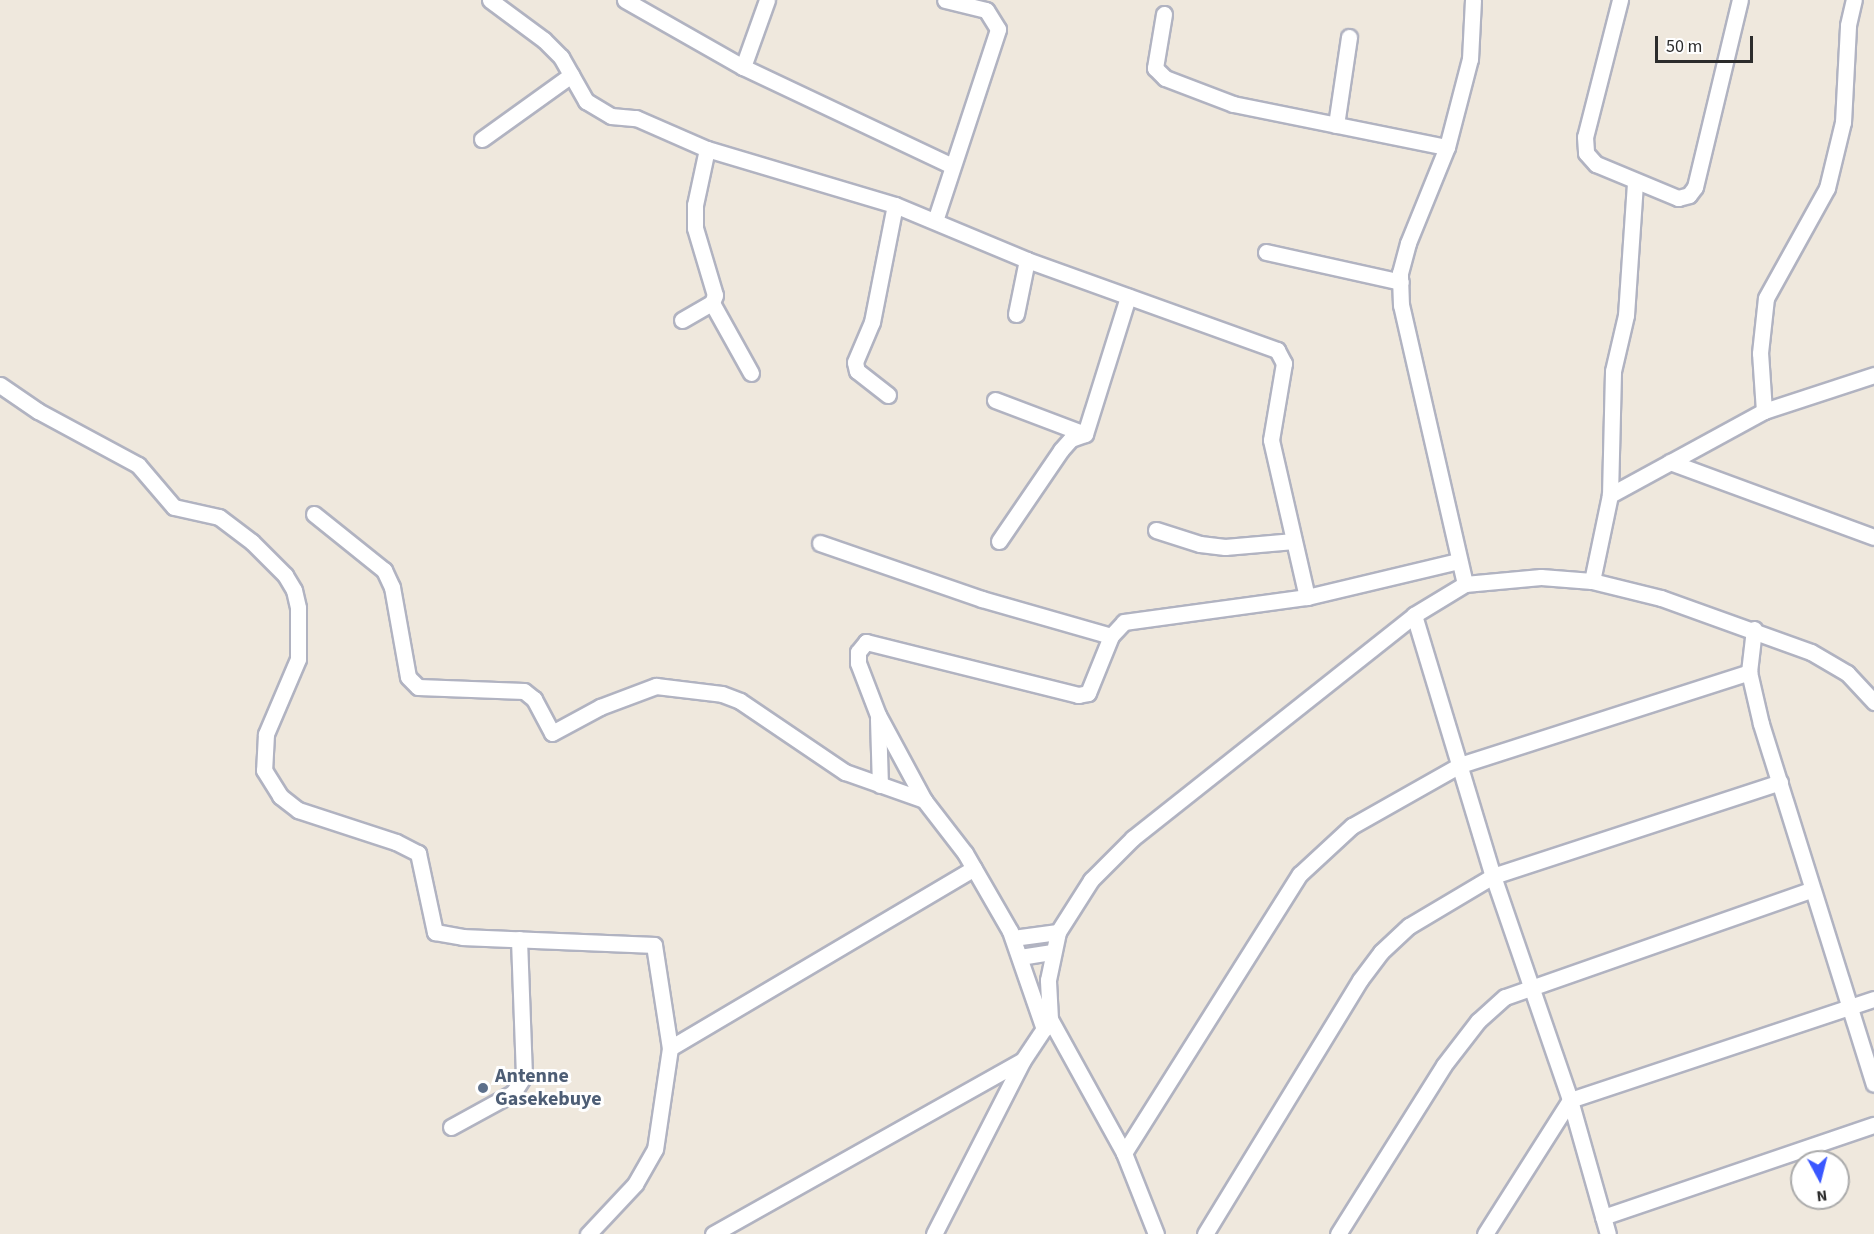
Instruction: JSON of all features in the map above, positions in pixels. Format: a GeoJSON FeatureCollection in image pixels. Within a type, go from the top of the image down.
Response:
{"type":"FeatureCollection","features":[{"type":"Feature","properties":{"kind":"street"},"geometry":{"type":"LineString","coordinates":[[490,0],[544,40],[571,75],[586,101],[611,116],[636,118],[707,148],[895,205],[1027,260],[1282,354],[1278,412],[1271,440],[1307,597]]}},
{"type":"Feature","properties":{"kind":"street"},"geometry":{"type":"LineString","coordinates":[[625,0],[656,21],[743,67],[952,166]]}},
{"type":"Feature","properties":{"kind":"street"},"geometry":{"type":"LineString","coordinates":[[743,67],[767,0]]}},
{"type":"Feature","properties":{"kind":"street"},"geometry":{"type":"LineString","coordinates":[[935,222],[998,29],[986,9],[945,0]]}},
{"type":"Feature","properties":{"kind":"street"},"geometry":{"type":"LineString","coordinates":[[1465,584],[1458,561],[1443,479],[1401,305],[1401,282],[1408,243],[1447,147],[1470,59],[1473,0]]}},
{"type":"Feature","properties":{"kind":"street"},"geometry":{"type":"LineString","coordinates":[[1620,0],[1585,137],[1586,153],[1596,164],[1678,198],[1689,195],[1695,187],[1740,0]]}},
{"type":"Feature","properties":{"kind":"street"},"geometry":{"type":"LineString","coordinates":[[1764,411],[1760,352],[1766,298],[1827,188],[1843,122],[1848,25],[1854,0]]}},
{"type":"Feature","properties":{"kind":"street"},"geometry":{"type":"LineString","coordinates":[[1164,14],[1155,68],[1165,78],[1233,104],[1447,147]]}},
{"type":"Feature","properties":{"kind":"street"},"geometry":{"type":"LineString","coordinates":[[1336,125],[1349,37]]}},
{"type":"Feature","properties":{"kind":"street"},"geometry":{"type":"LineString","coordinates":[[482,139],[571,75]]}},
{"type":"Feature","properties":{"kind":"street"},"geometry":{"type":"LineString","coordinates":[[682,320],[712,303],[715,295],[695,228],[695,205],[707,148]]}},
{"type":"Feature","properties":{"kind":"street"},"geometry":{"type":"LineString","coordinates":[[1592,581],[1610,495],[1613,371],[1626,315],[1635,182]]}},
{"type":"Feature","properties":{"kind":"street"},"geometry":{"type":"LineString","coordinates":[[888,395],[857,371],[855,362],[872,322],[895,205]]}},
{"type":"Feature","properties":{"kind":"street"},"geometry":{"type":"LineString","coordinates":[[1266,252],[1401,282]]}},
{"type":"Feature","properties":{"kind":"street"},"geometry":{"type":"LineString","coordinates":[[1016,314],[1027,260]]}},
{"type":"Feature","properties":{"kind":"street"},"geometry":{"type":"LineString","coordinates":[[1085,434],[1128,297]]}},
{"type":"Feature","properties":{"kind":"street"},"geometry":{"type":"LineString","coordinates":[[712,303],[751,373]]}},
{"type":"Feature","properties":{"kind":"street"},"geometry":{"type":"LineString","coordinates":[[1610,495],[1764,411],[1874,375]]}},
{"type":"Feature","properties":{"kind":"street"},"geometry":{"type":"LineString","coordinates":[[0,385],[38,411],[138,465],[174,507],[219,517],[252,542],[285,575],[294,590],[298,608],[299,647],[295,671],[266,734],[262,754],[270,785],[298,810],[396,842],[418,853],[435,932],[519,939],[654,945],[670,1048],[655,1149],[648,1166],[588,1234]]}},
{"type":"Feature","properties":{"kind":"street"},"geometry":{"type":"LineString","coordinates":[[995,400],[1085,434]]}},
{"type":"Feature","properties":{"kind":"street"},"geometry":{"type":"LineString","coordinates":[[999,541],[1061,450],[1071,439],[1085,434]]}},
{"type":"Feature","properties":{"kind":"street"},"geometry":{"type":"LineString","coordinates":[[1670,462],[1874,537]]}},
{"type":"Feature","properties":{"kind":"street"},"geometry":{"type":"LineString","coordinates":[[314,514],[384,570],[392,587],[408,677],[418,687],[524,691],[534,699],[552,733],[600,707],[656,686],[723,694],[740,701],[845,772],[924,800]]}},
{"type":"Feature","properties":{"kind":"street"},"geometry":{"type":"LineString","coordinates":[[1156,530],[1200,544],[1226,547],[1294,541]]}},
{"type":"Feature","properties":{"kind":"street"},"geometry":{"type":"LineString","coordinates":[[820,543],[982,599],[1111,636]]}},
{"type":"Feature","properties":{"kind":"street"},"geometry":{"type":"LineString","coordinates":[[1156,1234],[1124,1153],[1047,1024],[1013,938],[974,868],[924,800],[878,715],[858,663],[858,652],[866,642],[1078,695],[1088,693],[1111,636],[1124,622],[1307,597],[1458,561]]}},
{"type":"Feature","properties":{"kind":"street"},"geometry":{"type":"LineString","coordinates":[[934,1234],[1023,1060],[1047,1024],[1051,952],[1058,932],[1090,880],[1133,838],[1414,615],[1465,584],[1541,577],[1592,581],[1754,629],[1811,652],[1847,673],[1874,702]]}},
{"type":"Feature","properties":{"kind":"street"},"geometry":{"type":"LineString","coordinates":[[1414,615],[1493,876],[1570,1100],[1608,1234]]}},
{"type":"Feature","properties":{"kind":"street"},"geometry":{"type":"LineString","coordinates":[[1754,629],[1749,672],[1811,890],[1874,1084]]}},
{"type":"Feature","properties":{"kind":"street"},"geometry":{"type":"LineString","coordinates":[[1124,1153],[1300,874],[1352,826],[1460,765],[1749,672]]}},
{"type":"Feature","properties":{"kind":"street"},"geometry":{"type":"LineString","coordinates":[[878,715],[880,785]]}},
{"type":"Feature","properties":{"kind":"street"},"geometry":{"type":"LineString","coordinates":[[1205,1234],[1360,980],[1381,952],[1409,926],[1493,876],[1780,782]]}},
{"type":"Feature","properties":{"kind":"street"},"geometry":{"type":"LineString","coordinates":[[670,1048],[974,868]]}},
{"type":"Feature","properties":{"kind":"street"},"geometry":{"type":"LineString","coordinates":[[1338,1234],[1444,1065],[1478,1021],[1504,997],[1811,890]]}},
{"type":"Feature","properties":{"kind":"street"},"geometry":{"type":"LineString","coordinates":[[1013,938],[1058,932]]}},
{"type":"Feature","properties":{"kind":"street"},"geometry":{"type":"LineString","coordinates":[[451,1126],[513,1094],[524,1076],[519,939]]}},
{"type":"Feature","properties":{"kind":"street"},"geometry":{"type":"LineString","coordinates":[[1020,957],[1051,952]]}},
{"type":"Feature","properties":{"kind":"street"},"geometry":{"type":"LineString","coordinates":[[1485,1234],[1570,1100],[1874,999]]}},
{"type":"Feature","properties":{"kind":"street"},"geometry":{"type":"LineString","coordinates":[[713,1234],[1023,1060]]}},
{"type":"Feature","properties":{"kind":"street"},"geometry":{"type":"LineString","coordinates":[[1603,1217],[1874,1125]]}},
{"type":"Feature","properties":{"kind":"place","name":"Antenne Gasekebuye"},"geometry":{"type":"Point","coordinates":[483,1088]}}]}
